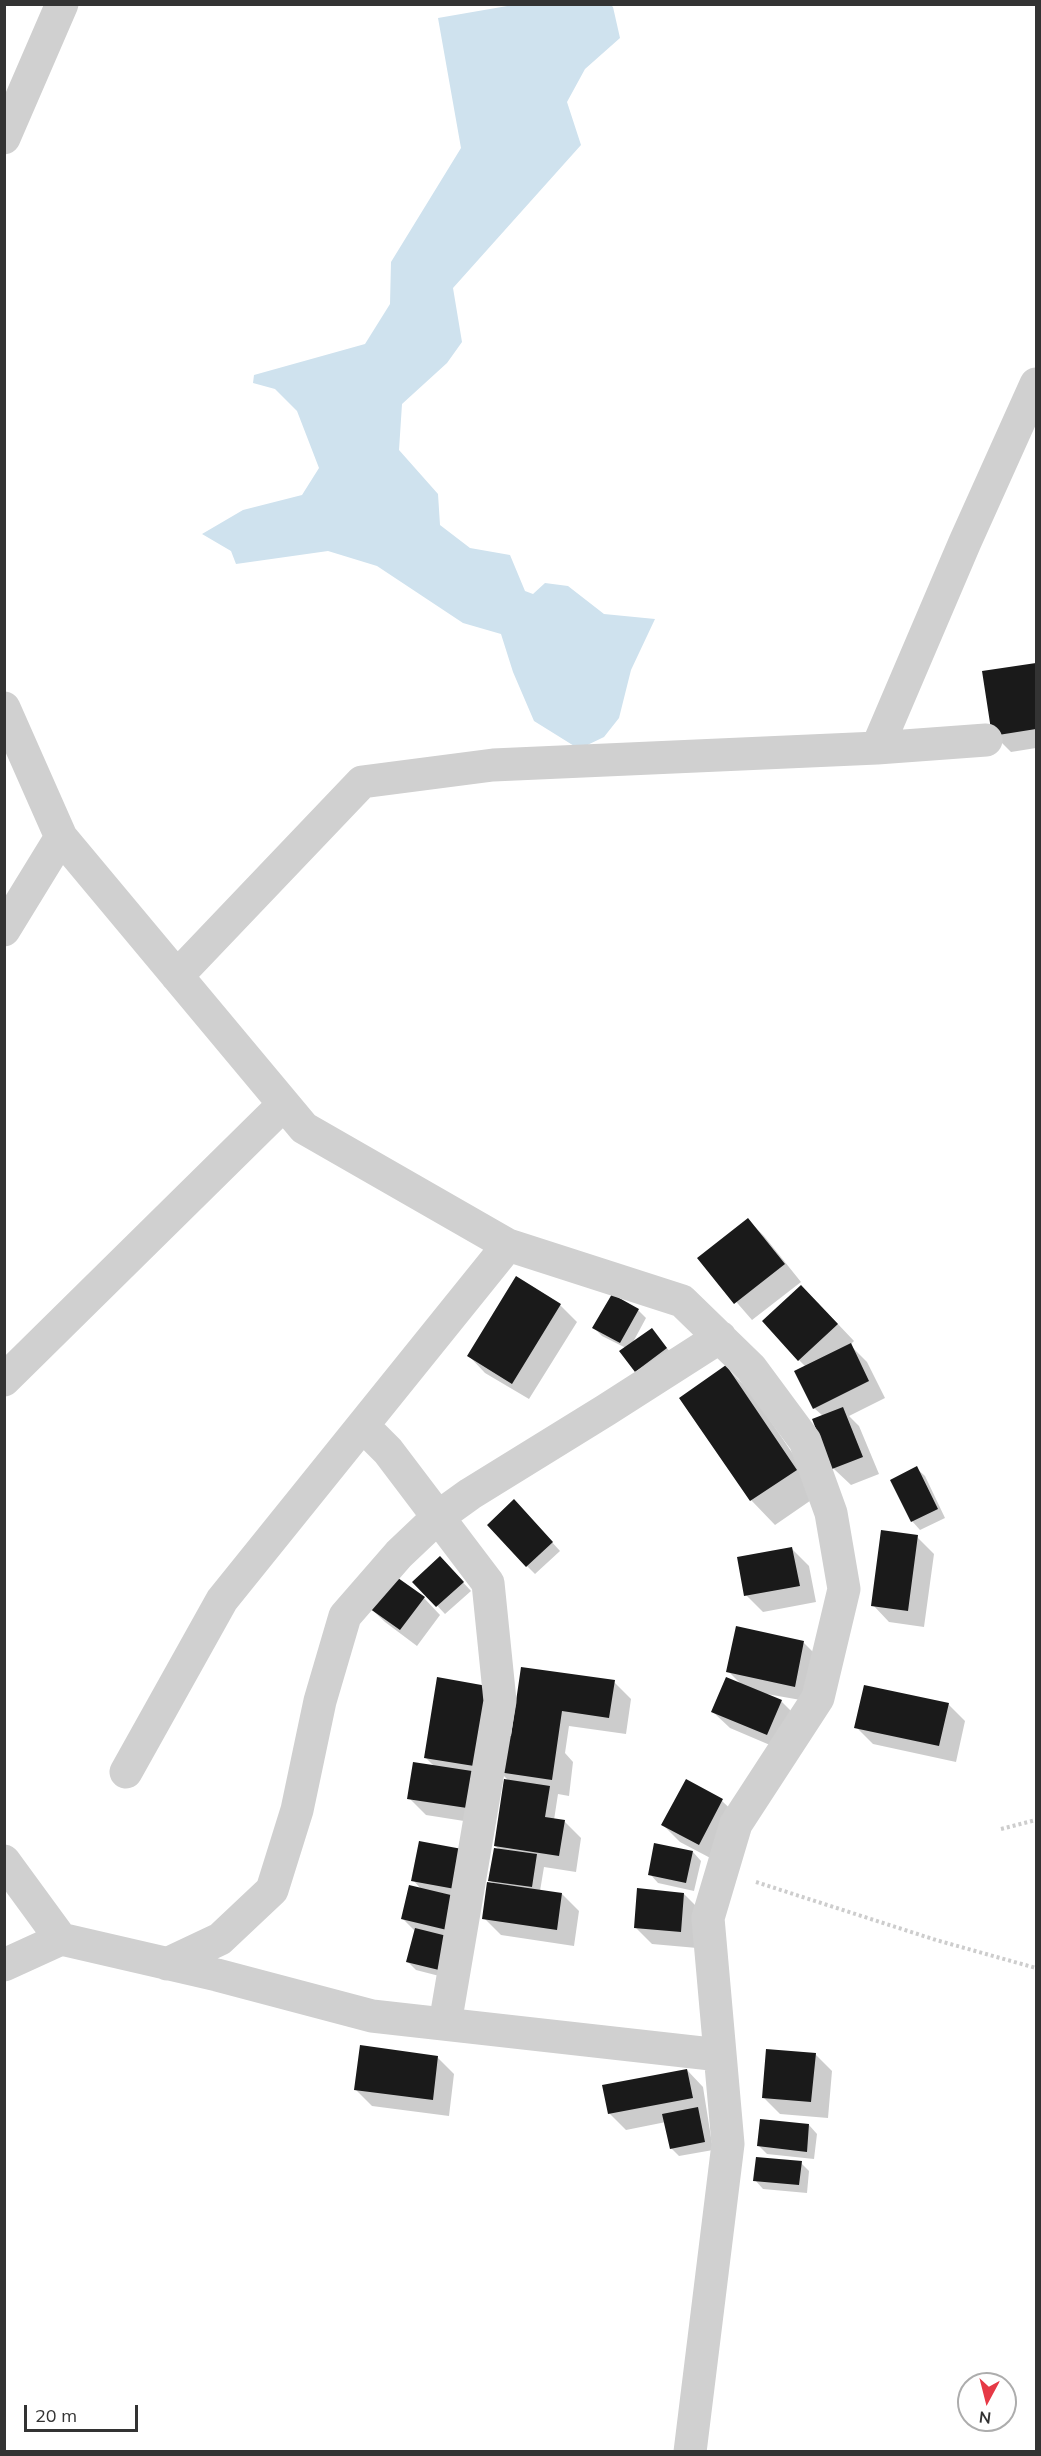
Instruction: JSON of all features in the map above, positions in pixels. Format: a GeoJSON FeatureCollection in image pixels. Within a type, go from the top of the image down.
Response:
{"type":"FeatureCollection","features":[{"type":"Feature","properties":{"kind":"street"},"geometry":{"type":"LineString","coordinates":[[4,138],[62,4]]}},
{"type":"Feature","properties":{"kind":"street"},"geometry":{"type":"LineString","coordinates":[[877,748],[965,542],[1036,384]]}},
{"type":"Feature","properties":{"kind":"street"},"geometry":{"type":"LineString","coordinates":[[4,708],[61,837],[304,1128],[508,1245],[682,1301],[751,1368],[805,1441],[831,1513],[844,1589],[818,1698],[736,1824],[708,1918],[728,2144],[690,2451]]}},
{"type":"Feature","properties":{"kind":"street"},"geometry":{"type":"LineString","coordinates":[[177,976],[362,782],[493,765],[877,748],[986,740]]}},
{"type":"Feature","properties":{"kind":"street"},"geometry":{"type":"LineString","coordinates":[[4,930],[61,837]]}},
{"type":"Feature","properties":{"kind":"street"},"geometry":{"type":"LineString","coordinates":[[4,1380],[284,1104]]}},
{"type":"Feature","properties":{"kind":"street"},"geometry":{"type":"LineString","coordinates":[[126,1772],[222,1600],[508,1245]]}},
{"type":"Feature","properties":{"kind":"street"},"geometry":{"type":"LineString","coordinates":[[166,1964],[220,1940],[272,1890],[297,1809],[320,1701],[345,1616],[399,1554],[438,1516],[470,1494],[720,1337]]}},
{"type":"Feature","properties":{"kind":"street"},"geometry":{"type":"LineString","coordinates":[[363,1426],[388,1451],[488,1582],[500,1701],[445,2024]]}},
{"type":"Feature","properties":{"kind":"street"},"geometry":{"type":"LineString","coordinates":[[4,1862],[61,1939]]}},
{"type":"Feature","properties":{"kind":"street"},"geometry":{"type":"LineString","coordinates":[[4,1965],[61,1939],[372,2016],[720,2055]]}},
{"type":"Feature","properties":{"kind":"path"},"geometry":{"type":"LineString","coordinates":[[1001,1829],[1036,1820]]}},
{"type":"Feature","properties":{"kind":"path"},"geometry":{"type":"LineString","coordinates":[[722,1871],[936,1940],[1036,1968]]}},
{"type":"Feature","properties":{"kind":"water"},"geometry":{"type":"Polygon","coordinates":[[[610,4],[613,7],[620,38],[585,69],[567,102],[581,145],[453,288],[462,342],[447,363],[402,404],[399,450],[438,494],[440,525],[470,548],[510,555],[525,591],[533,594],[545,583],[568,586],[604,614],[655,619],[631,670],[619,718],[604,737],[579,749],[534,721],[513,672],[501,634],[463,623],[377,566],[328,551],[236,564],[231,551],[202,534],[243,510],[302,495],[319,468],[297,411],[275,389],[253,383],[254,375],[365,344],[390,304],[391,262],[461,148],[438,18],[513,5],[610,4]]]}},
{"type":"Feature","properties":{"kind":"building"},"geometry":{"type":"Polygon","coordinates":[[[1036,663],[1036,729],[992,736],[982,671],[1036,663]]]}},
{"type":"Feature","properties":{"kind":"building"},"geometry":{"type":"Polygon","coordinates":[[[748,1218],[785,1264],[734,1304],[697,1258],[748,1218]]]}},
{"type":"Feature","properties":{"kind":"building"},"geometry":{"type":"Polygon","coordinates":[[[516,1276],[561,1304],[512,1384],[467,1356],[516,1276]]]}},
{"type":"Feature","properties":{"kind":"building"},"geometry":{"type":"Polygon","coordinates":[[[801,1285],[838,1324],[798,1361],[762,1321],[801,1285]]]}},
{"type":"Feature","properties":{"kind":"building"},"geometry":{"type":"Polygon","coordinates":[[[612,1294],[639,1309],[620,1343],[592,1328],[612,1294]]]}},
{"type":"Feature","properties":{"kind":"building"},"geometry":{"type":"Polygon","coordinates":[[[652,1328],[667,1348],[635,1372],[619,1351],[652,1328]]]}},
{"type":"Feature","properties":{"kind":"building"},"geometry":{"type":"Polygon","coordinates":[[[851,1343],[869,1381],[813,1409],[794,1371],[851,1343]]]}},
{"type":"Feature","properties":{"kind":"building"},"geometry":{"type":"Polygon","coordinates":[[[726,1365],[797,1470],[750,1501],[679,1398],[726,1365]]]}},
{"type":"Feature","properties":{"kind":"building"},"geometry":{"type":"Polygon","coordinates":[[[843,1407],[863,1457],[832,1469],[812,1419],[843,1407]]]}},
{"type":"Feature","properties":{"kind":"building"},"geometry":{"type":"Polygon","coordinates":[[[917,1466],[938,1509],[911,1522],[890,1480],[917,1466]]]}},
{"type":"Feature","properties":{"kind":"building"},"geometry":{"type":"Polygon","coordinates":[[[514,1499],[553,1542],[526,1567],[487,1525],[514,1499]]]}},
{"type":"Feature","properties":{"kind":"building"},"geometry":{"type":"Polygon","coordinates":[[[881,1530],[918,1535],[908,1611],[871,1606],[881,1530]]]}},
{"type":"Feature","properties":{"kind":"building"},"geometry":{"type":"Polygon","coordinates":[[[792,1547],[800,1586],[744,1596],[737,1557],[792,1547]]]}},
{"type":"Feature","properties":{"kind":"building"},"geometry":{"type":"Polygon","coordinates":[[[440,1556],[464,1582],[436,1607],[412,1582],[440,1556]]]}},
{"type":"Feature","properties":{"kind":"building"},"geometry":{"type":"Polygon","coordinates":[[[391,1573],[425,1597],[400,1630],[366,1606],[391,1573]]]}},
{"type":"Feature","properties":{"kind":"building"},"geometry":{"type":"Polygon","coordinates":[[[736,1626],[804,1641],[795,1687],[726,1672],[736,1626]]]}},
{"type":"Feature","properties":{"kind":"building"},"geometry":{"type":"Polygon","coordinates":[[[521,1667],[615,1680],[609,1718],[562,1711],[552,1780],[498,1772],[503,1735],[511,1736],[521,1667]]]}},
{"type":"Feature","properties":{"kind":"building"},"geometry":{"type":"Polygon","coordinates":[[[437,1677],[487,1686],[474,1766],[424,1758],[437,1677]]]}},
{"type":"Feature","properties":{"kind":"building"},"geometry":{"type":"Polygon","coordinates":[[[726,1677],[782,1700],[767,1735],[711,1712],[726,1677]]]}},
{"type":"Feature","properties":{"kind":"building"},"geometry":{"type":"Polygon","coordinates":[[[864,1685],[949,1703],[939,1746],[854,1728],[864,1685]]]}},
{"type":"Feature","properties":{"kind":"building"},"geometry":{"type":"Polygon","coordinates":[[[413,1762],[472,1771],[467,1808],[407,1799],[413,1762]]]}},
{"type":"Feature","properties":{"kind":"building"},"geometry":{"type":"Polygon","coordinates":[[[504,1779],[550,1786],[545,1817],[565,1820],[559,1856],[494,1846],[504,1779]]]}},
{"type":"Feature","properties":{"kind":"building"},"geometry":{"type":"Polygon","coordinates":[[[686,1779],[723,1799],[699,1845],[661,1825],[686,1779]]]}},
{"type":"Feature","properties":{"kind":"building"},"geometry":{"type":"Polygon","coordinates":[[[419,1841],[462,1849],[455,1889],[411,1881],[419,1841]]]}},
{"type":"Feature","properties":{"kind":"building"},"geometry":{"type":"Polygon","coordinates":[[[654,1843],[693,1851],[686,1883],[648,1875],[654,1843]]]}},
{"type":"Feature","properties":{"kind":"building"},"geometry":{"type":"Polygon","coordinates":[[[494,1848],[537,1854],[532,1887],[488,1881],[494,1848]]]}},
{"type":"Feature","properties":{"kind":"building"},"geometry":{"type":"Polygon","coordinates":[[[487,1882],[562,1893],[557,1930],[482,1919],[487,1882]]]}},
{"type":"Feature","properties":{"kind":"building"},"geometry":{"type":"Polygon","coordinates":[[[409,1885],[455,1896],[447,1930],[401,1919],[409,1885]]]}},
{"type":"Feature","properties":{"kind":"building"},"geometry":{"type":"Polygon","coordinates":[[[637,1888],[684,1893],[681,1932],[634,1928],[637,1888]]]}},
{"type":"Feature","properties":{"kind":"building"},"geometry":{"type":"Polygon","coordinates":[[[415,1928],[447,1936],[439,1970],[406,1962],[415,1928]]]}},
{"type":"Feature","properties":{"kind":"building"},"geometry":{"type":"Polygon","coordinates":[[[360,2045],[438,2056],[433,2100],[354,2090],[360,2045]]]}},
{"type":"Feature","properties":{"kind":"building"},"geometry":{"type":"Polygon","coordinates":[[[766,2049],[816,2053],[811,2102],[762,2098],[766,2049]]]}},
{"type":"Feature","properties":{"kind":"building"},"geometry":{"type":"Polygon","coordinates":[[[687,2069],[693,2098],[608,2114],[602,2085],[687,2069]]]}},
{"type":"Feature","properties":{"kind":"building"},"geometry":{"type":"Polygon","coordinates":[[[698,2107],[705,2142],[670,2149],[662,2114],[698,2107]]]}},
{"type":"Feature","properties":{"kind":"building"},"geometry":{"type":"Polygon","coordinates":[[[760,2119],[809,2124],[807,2152],[757,2146],[760,2119]]]}},
{"type":"Feature","properties":{"kind":"building"},"geometry":{"type":"Polygon","coordinates":[[[756,2157],[802,2161],[799,2185],[753,2181],[756,2157]]]}}]}
